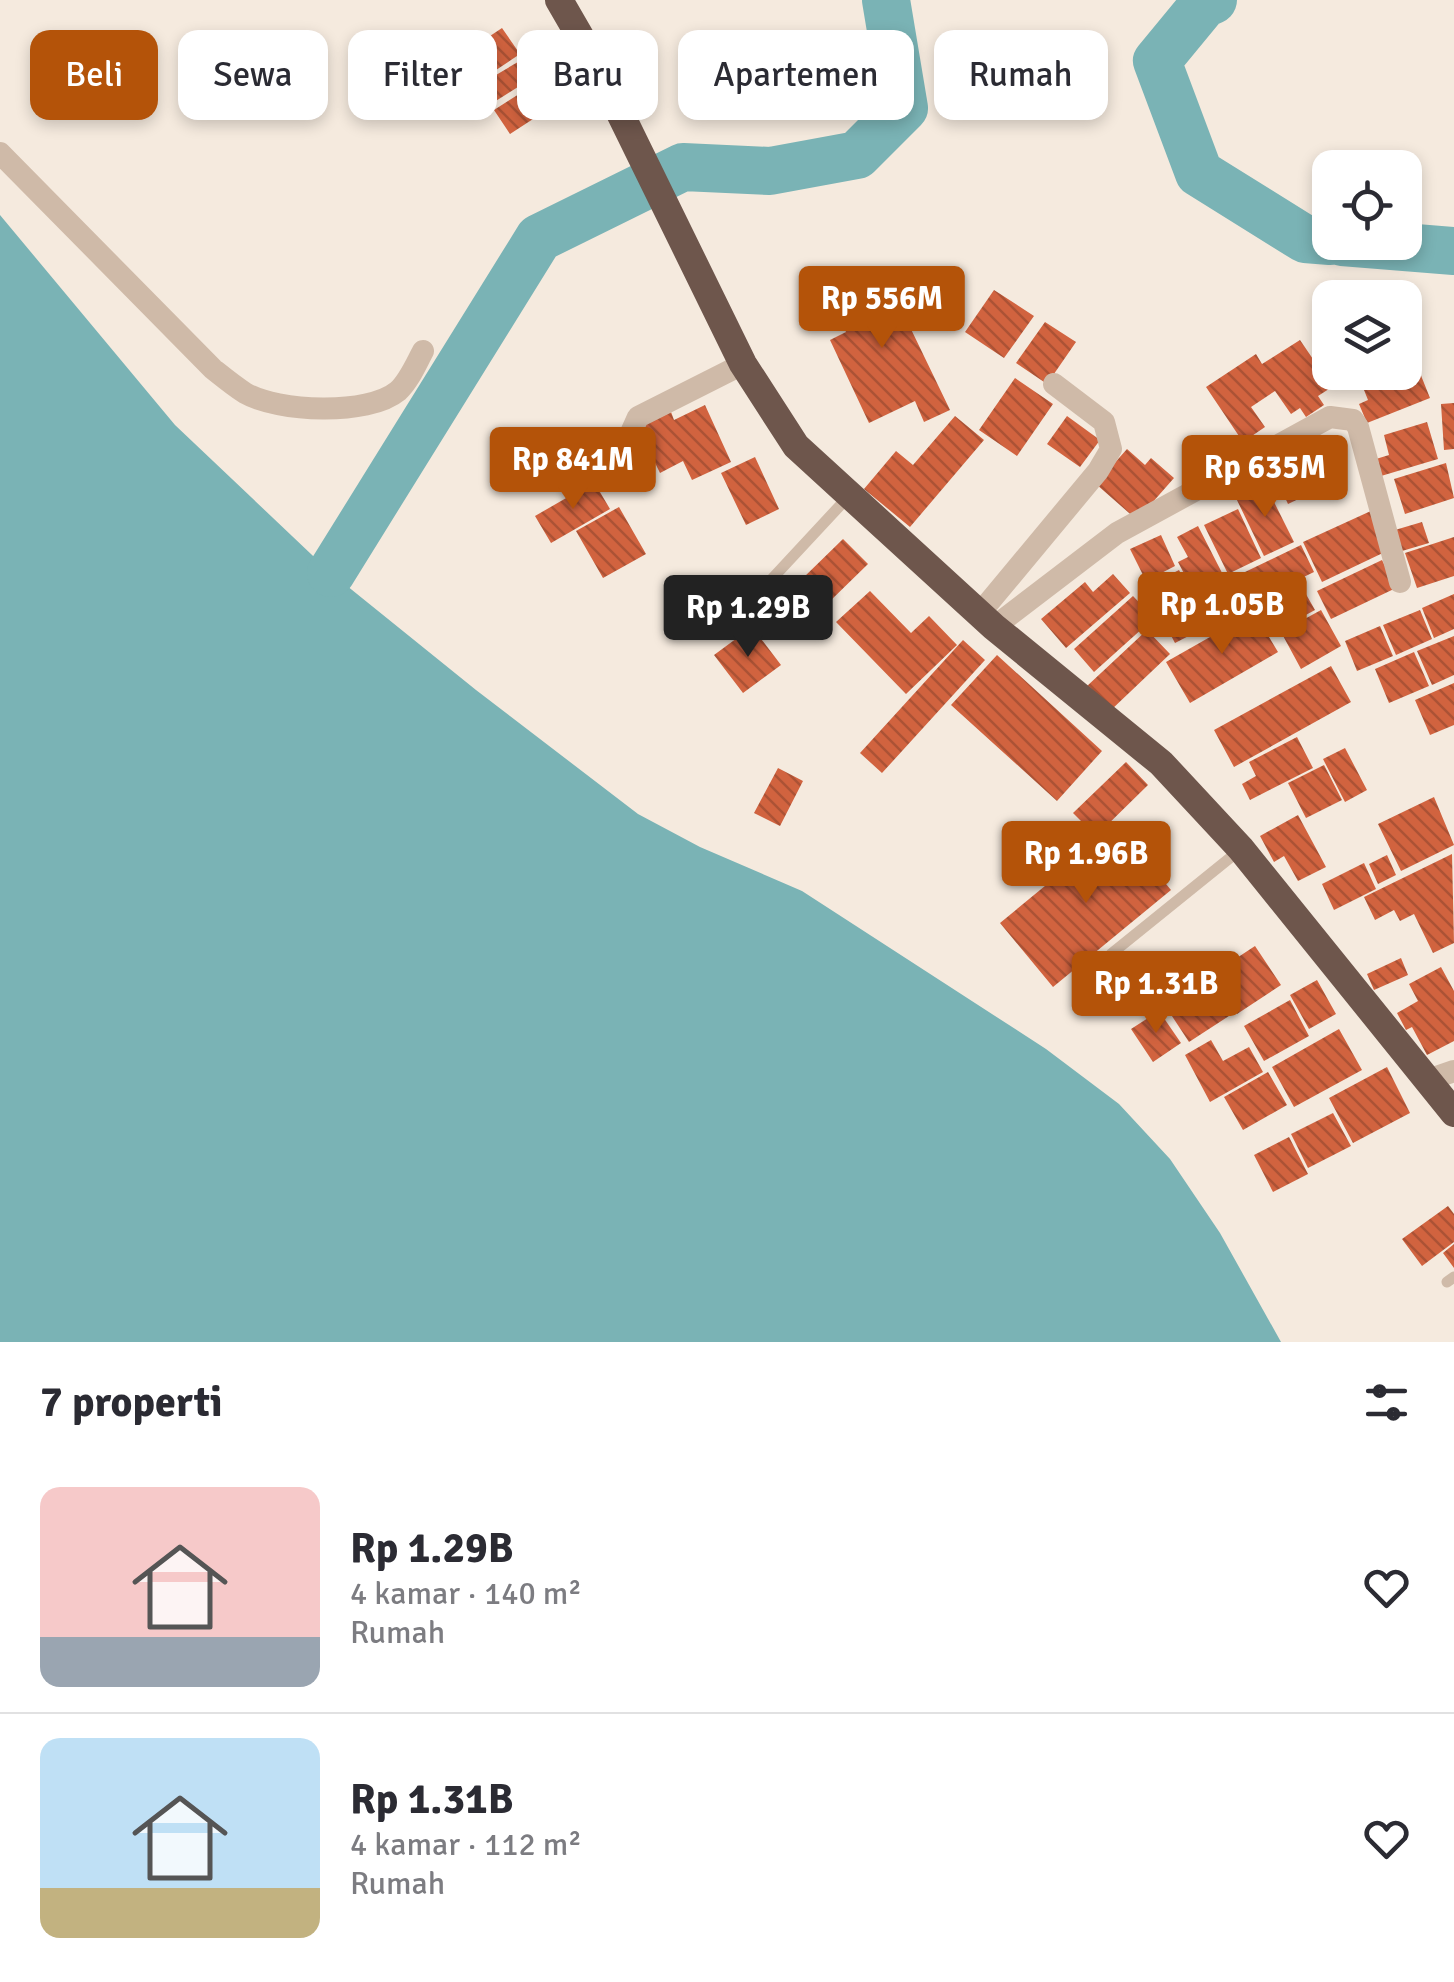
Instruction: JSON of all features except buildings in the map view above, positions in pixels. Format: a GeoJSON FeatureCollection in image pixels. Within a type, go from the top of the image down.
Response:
{"type":"FeatureCollection","features":[{"type":"Feature","properties":{"kind":"highway"},"geometry":{"type":"LineString","coordinates":[[559,0],[596,64],[743,364],[778,424],[848,498],[987,620],[1161,763],[1441,1076],[1454,1113]]}},
{"type":"Feature","properties":{"kind":"street"},"geometry":{"type":"LineString","coordinates":[[0,153],[213,369],[247,394],[316,409],[360,406],[388,398],[403,387],[423,351]]}},
{"type":"Feature","properties":{"kind":"street"},"geometry":{"type":"LineString","coordinates":[[594,478],[621,455],[638,417],[743,364]]}},
{"type":"Feature","properties":{"kind":"street"},"geometry":{"type":"LineString","coordinates":[[987,620],[1111,449],[1104,422],[1054,384]]}},
{"type":"Feature","properties":{"kind":"street"},"geometry":{"type":"LineString","coordinates":[[987,620],[1118,532],[1330,417],[1353,420],[1358,427],[1400,582]]}},
{"type":"Feature","properties":{"kind":"lane"},"geometry":{"type":"LineString","coordinates":[[755,598],[848,498]]}},
{"type":"Feature","properties":{"kind":"lane"},"geometry":{"type":"LineString","coordinates":[[1111,954],[1241,849]]}},
{"type":"Feature","properties":{"kind":"water"},"geometry":{"type":"Polygon","coordinates":[[[0,215],[175,425],[331,573],[476,690],[638,814],[700,847],[802,891],[1046,1049],[1119,1104],[1170,1159],[1220,1233],[1281,1342],[0,1342],[0,215]]]}},
{"type":"Feature","properties":{"kind":"waterway"},"geometry":{"type":"LineString","coordinates":[[331,573],[539,238],[683,167],[770,171],[857,155],[904,108],[886,0]]}},
{"type":"Feature","properties":{"kind":"waterway"},"geometry":{"type":"LineString","coordinates":[[1213,0],[1204,4],[1157,61],[1199,173],[1305,239],[1312,240]]}},
{"type":"Feature","properties":{"kind":"waterway"},"geometry":{"type":"LineString","coordinates":[[1422,248],[1454,251]]}}]}
